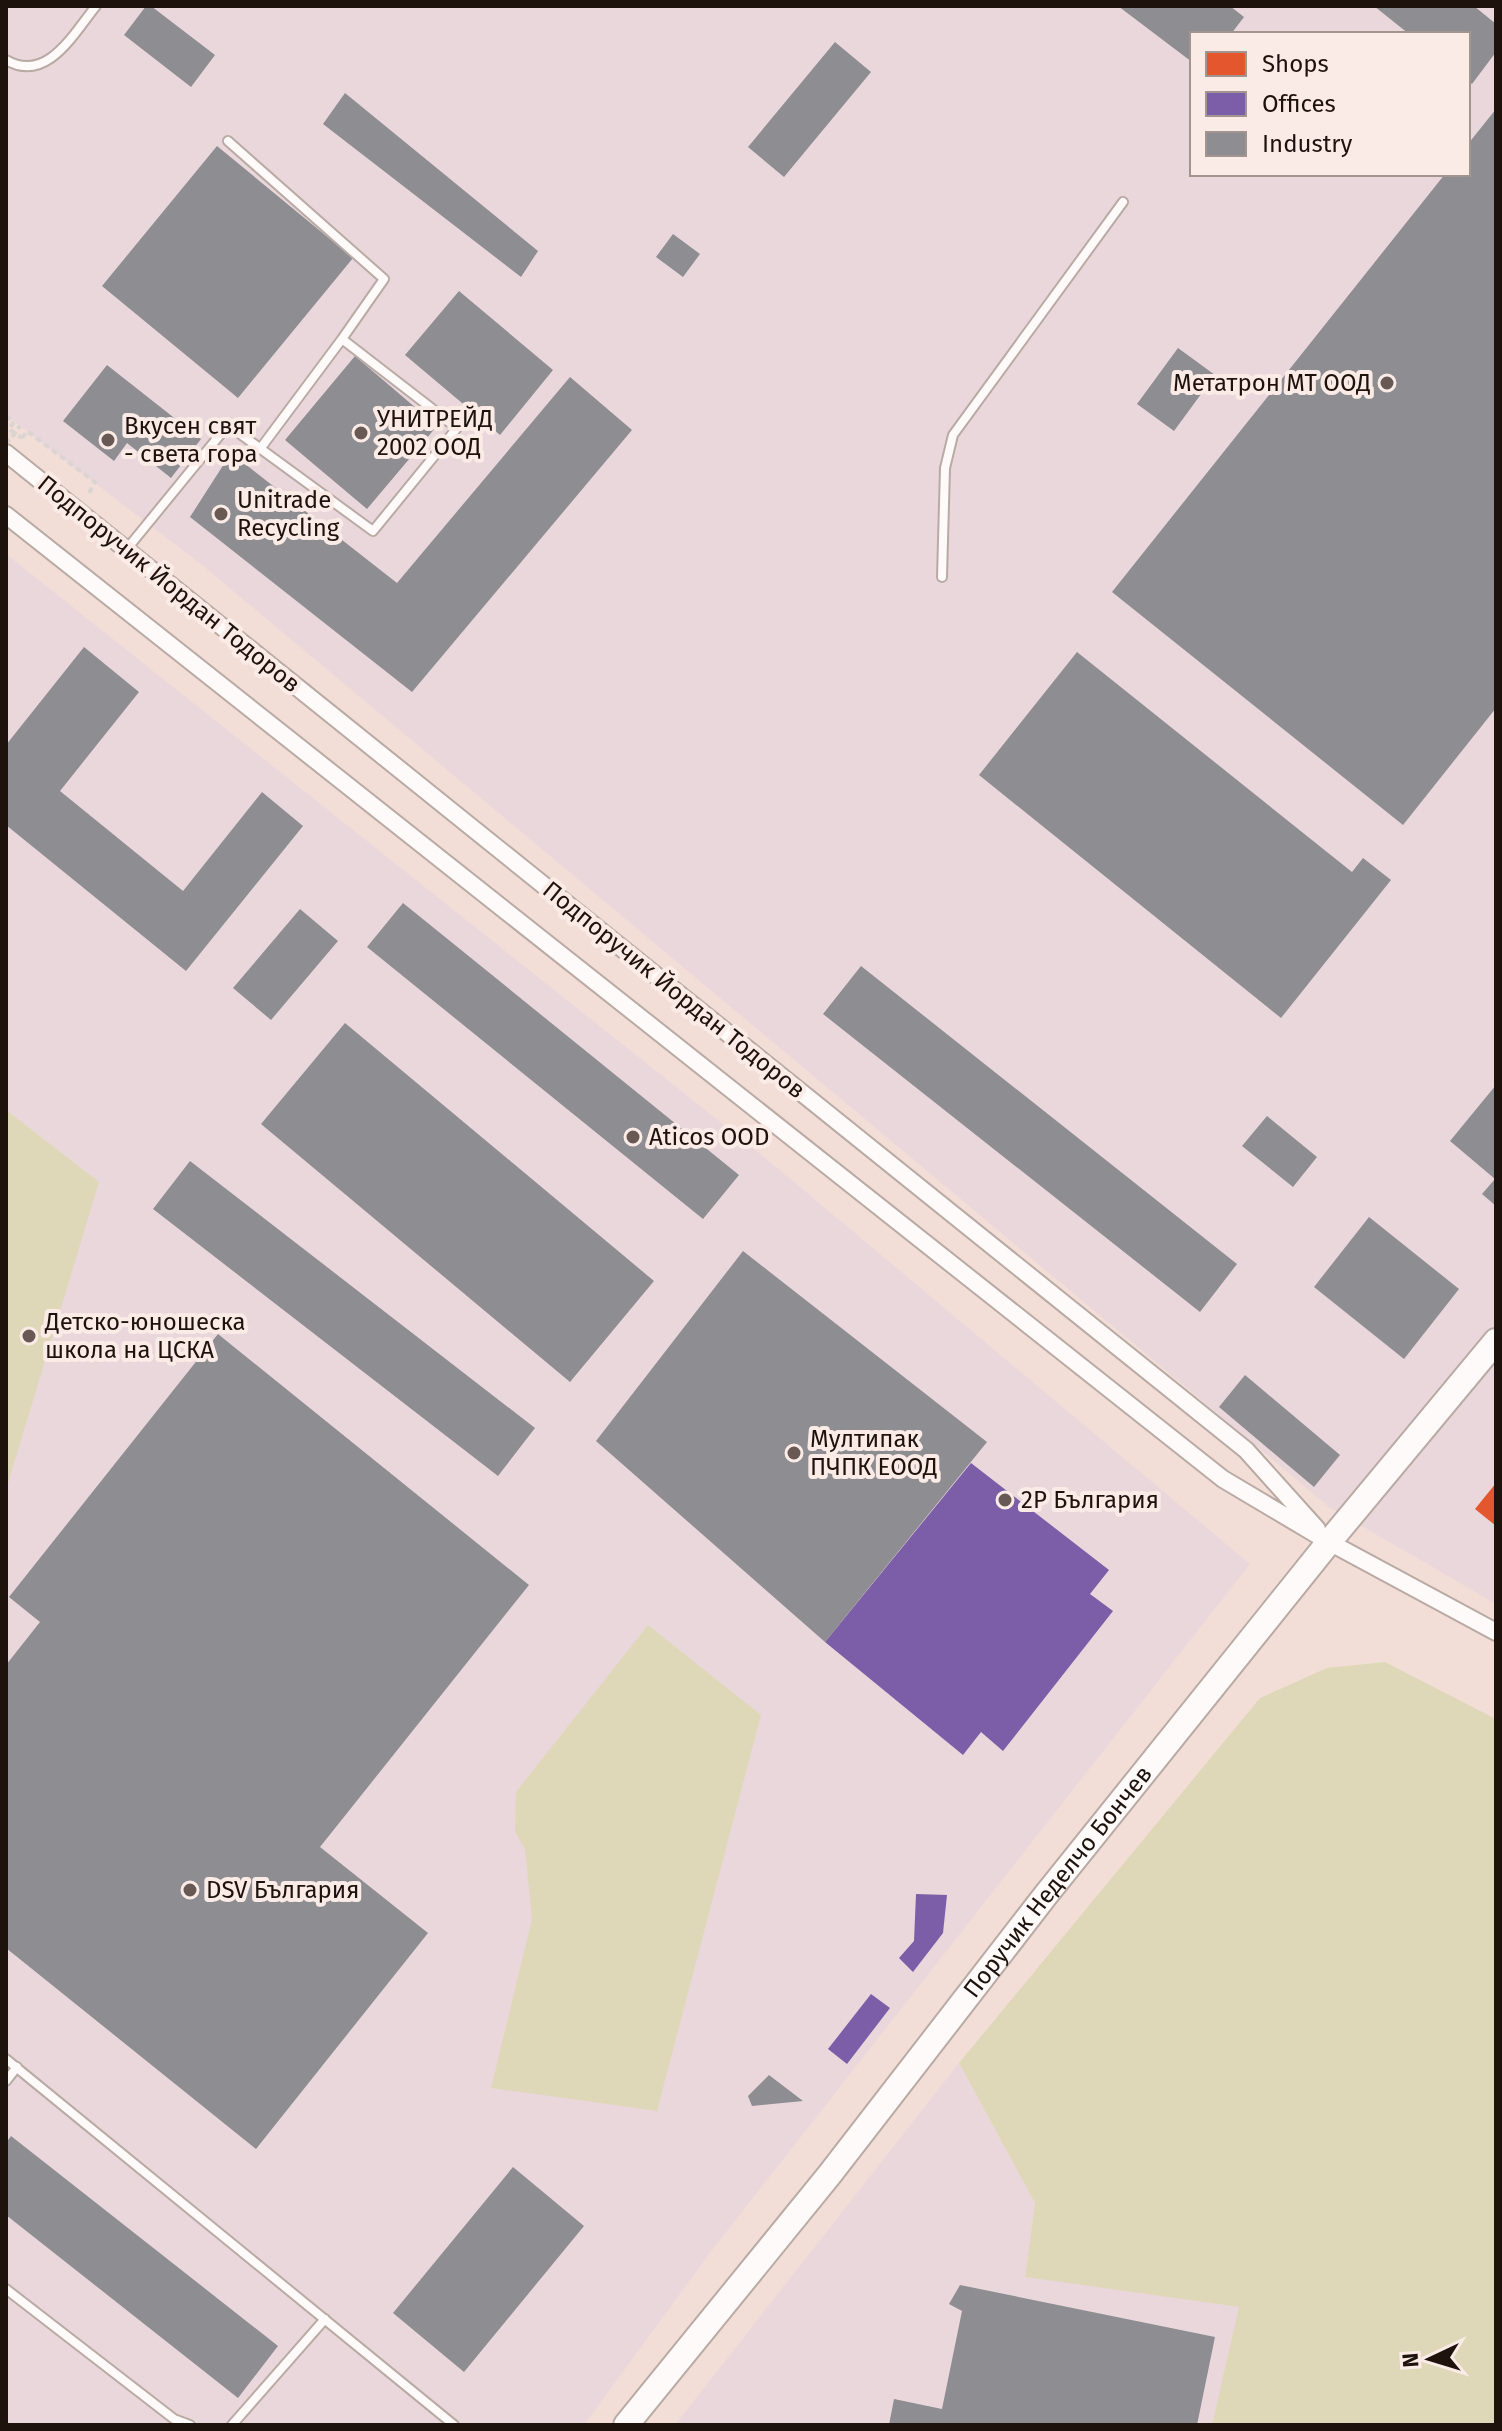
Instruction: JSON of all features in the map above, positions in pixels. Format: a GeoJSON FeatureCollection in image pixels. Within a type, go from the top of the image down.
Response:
{"type":"FeatureCollection","features":[{"type":"Feature","properties":{"kind":"street","name":"Подпоручик Йордан Тодоров"},"geometry":{"type":"LineString","coordinates":[[6,453],[1246,1450],[1329,1542]]}},
{"type":"Feature","properties":{"kind":"street","name":"Подпоручик Йордан Тодоров"},"geometry":{"type":"LineString","coordinates":[[6,515],[1223,1479],[1329,1542],[1496,1632]]}},
{"type":"Feature","properties":{"kind":"street","name":"Поручик Неделчо Бончев"},"geometry":{"type":"LineString","coordinates":[[626,2425],[830,2174],[1045,1896],[1329,1542],[1496,1341]]}},
{"type":"Feature","properties":{"kind":"lane"},"geometry":{"type":"LineString","coordinates":[[6,60],[11,64],[33,67],[54,58],[96,6]]}},
{"type":"Feature","properties":{"kind":"lane"},"geometry":{"type":"LineString","coordinates":[[228,141],[384,279],[260,449]]}},
{"type":"Feature","properties":{"kind":"lane"},"geometry":{"type":"LineString","coordinates":[[942,577],[945,468],[953,435],[1123,202]]}},
{"type":"Feature","properties":{"kind":"lane"},"geometry":{"type":"LineString","coordinates":[[126,550],[228,425],[373,531],[457,428],[342,339]]}},
{"type":"Feature","properties":{"kind":"lane"},"geometry":{"type":"LineString","coordinates":[[6,2059],[454,2425]]}},
{"type":"Feature","properties":{"kind":"lane"},"geometry":{"type":"LineString","coordinates":[[6,2081],[17,2067]]}},
{"type":"Feature","properties":{"kind":"lane"},"geometry":{"type":"LineString","coordinates":[[6,2289],[174,2419],[190,2425]]}},
{"type":"Feature","properties":{"kind":"lane"},"geometry":{"type":"LineString","coordinates":[[232,2425],[325,2319]]}},
{"type":"Feature","properties":{"kind":"path"},"geometry":{"type":"LineString","coordinates":[[6,416],[14,422],[9,429],[22,438],[27,431],[95,482]]}},
{"type":"Feature","properties":{"kind":"path"},"geometry":{"type":"LineString","coordinates":[[6,444],[20,426]]}},
{"type":"Feature","properties":{"kind":"shaded area"},"geometry":{"type":"Polygon","coordinates":[[[6,6],[1496,6],[1496,1604],[1329,1507],[202,565],[6,415],[6,6]]]}},
{"type":"Feature","properties":{"kind":"shaded area"},"geometry":{"type":"Polygon","coordinates":[[[6,554],[763,1156],[1250,1564],[712,2250],[584,2425],[6,2425],[6,554]]]}},
{"type":"Feature","properties":{"kind":"shaded area","name":"Детско-юношеска школа на ЦСКА"},"geometry":{"type":"Polygon","coordinates":[[[6,1110],[99,1182],[6,1490],[6,1110]]]}},
{"type":"Feature","properties":{"kind":"shaded area"},"geometry":{"type":"Polygon","coordinates":[[[648,1625],[761,1715],[657,2111],[491,2088],[532,1919],[525,1849],[515,1832],[516,1792],[648,1625]]]}},
{"type":"Feature","properties":{"kind":"shaded area"},"geometry":{"type":"Polygon","coordinates":[[[1385,1662],[1496,1719],[1496,2425],[1212,2425],[1239,2307],[1025,2277],[1035,2203],[959,2063],[1260,1698],[1327,1668],[1385,1662]]]}},
{"type":"Feature","properties":{"kind":"shaded area"},"geometry":{"type":"Polygon","coordinates":[[[959,2063],[1035,2203],[1025,2276],[1240,2307],[1212,2425],[675,2425],[959,2063]]]}},
{"type":"Feature","properties":{"kind":"building: Shops"},"geometry":{"type":"Polygon","coordinates":[[[1496,1483],[1496,1526],[1475,1509],[1496,1483]]]}},
{"type":"Feature","properties":{"kind":"building: Offices"},"geometry":{"type":"Polygon","coordinates":[[[971,1463],[1109,1570],[1090,1594],[1113,1611],[1003,1751],[981,1732],[963,1755],[825,1642],[971,1463]]]}},
{"type":"Feature","properties":{"kind":"building: Offices"},"geometry":{"type":"Polygon","coordinates":[[[916,1894],[947,1895],[943,1933],[913,1972],[899,1958],[914,1941],[916,1894]]]}},
{"type":"Feature","properties":{"kind":"building: Offices"},"geometry":{"type":"Polygon","coordinates":[[[871,1994],[890,2008],[847,2064],[828,2049],[871,1994]]]}},
{"type":"Feature","properties":{"kind":"building: Industry"},"geometry":{"type":"Polygon","coordinates":[[[146,6],[151,6],[215,55],[191,87],[124,35],[146,6]]]}},
{"type":"Feature","properties":{"kind":"building: Industry"},"geometry":{"type":"Polygon","coordinates":[[[1118,6],[1230,6],[1244,17],[1233,32],[1190,32],[1190,60],[1118,6]]]}},
{"type":"Feature","properties":{"kind":"building: Industry"},"geometry":{"type":"Polygon","coordinates":[[[1374,6],[1474,6],[1496,24],[1496,52],[1472,84],[1470,32],[1406,32],[1374,6]]]}},
{"type":"Feature","properties":{"kind":"building: Industry"},"geometry":{"type":"Polygon","coordinates":[[[835,42],[871,72],[784,177],[748,147],[835,42]]]}},
{"type":"Feature","properties":{"kind":"building: Industry"},"geometry":{"type":"Polygon","coordinates":[[[345,93],[538,251],[521,277],[323,124],[345,93]]]}},
{"type":"Feature","properties":{"kind":"building: Industry","name":"Метатрон МТ ООД"},"geometry":{"type":"Polygon","coordinates":[[[1496,109],[1496,708],[1403,825],[1112,592],[1443,176],[1470,176],[1470,142],[1496,109]]]}},
{"type":"Feature","properties":{"kind":"building: Industry"},"geometry":{"type":"Polygon","coordinates":[[[217,146],[353,258],[238,398],[102,286],[217,146]]]}},
{"type":"Feature","properties":{"kind":"building: Industry"},"geometry":{"type":"Polygon","coordinates":[[[673,234],[700,254],[683,277],[656,257],[673,234]]]}},
{"type":"Feature","properties":{"kind":"building: Industry"},"geometry":{"type":"Polygon","coordinates":[[[459,291],[553,370],[500,435],[405,355],[459,291]]]}},
{"type":"Feature","properties":{"kind":"building: Industry"},"geometry":{"type":"Polygon","coordinates":[[[1178,348],[1215,375],[1174,431],[1137,404],[1178,348]]]}},
{"type":"Feature","properties":{"kind":"building: Industry","name":"УНИТРЕЙД 2002 ООД"},"geometry":{"type":"Polygon","coordinates":[[[355,356],[437,426],[367,509],[285,440],[355,356]]]}},
{"type":"Feature","properties":{"kind":"building: Industry"},"geometry":{"type":"Polygon","coordinates":[[[107,365],[201,439],[171,478],[127,443],[114,461],[63,421],[107,365]]]}},
{"type":"Feature","properties":{"kind":"building: Industry"},"geometry":{"type":"Polygon","coordinates":[[[570,377],[632,430],[412,692],[190,517],[231,453],[397,583],[570,377]]]}},
{"type":"Feature","properties":{"kind":"building: Industry"},"geometry":{"type":"Polygon","coordinates":[[[84,647],[139,692],[60,791],[183,891],[262,792],[303,826],[186,971],[6,825],[6,745],[84,647]]]}},
{"type":"Feature","properties":{"kind":"building: Industry"},"geometry":{"type":"Polygon","coordinates":[[[1077,652],[1352,872],[1363,858],[1391,880],[1281,1018],[979,775],[1077,652]]]}},
{"type":"Feature","properties":{"kind":"building: Industry"},"geometry":{"type":"Polygon","coordinates":[[[403,903],[739,1175],[703,1219],[367,947],[403,903]]]}},
{"type":"Feature","properties":{"kind":"building: Industry"},"geometry":{"type":"Polygon","coordinates":[[[300,909],[338,941],[271,1020],[233,988],[300,909]]]}},
{"type":"Feature","properties":{"kind":"building: Industry"},"geometry":{"type":"Polygon","coordinates":[[[861,966],[1237,1264],[1200,1312],[823,1014],[861,966]]]}},
{"type":"Feature","properties":{"kind":"building: Industry"},"geometry":{"type":"Polygon","coordinates":[[[345,1023],[654,1281],[570,1382],[261,1124],[345,1023]]]}},
{"type":"Feature","properties":{"kind":"building: Industry"},"geometry":{"type":"Polygon","coordinates":[[[1496,1085],[1496,1206],[1482,1194],[1495,1179],[1450,1141],[1496,1085]]]}},
{"type":"Feature","properties":{"kind":"building: Industry"},"geometry":{"type":"Polygon","coordinates":[[[1267,1116],[1317,1157],[1293,1187],[1242,1146],[1267,1116]]]}},
{"type":"Feature","properties":{"kind":"building: Industry"},"geometry":{"type":"Polygon","coordinates":[[[190,1161],[535,1428],[498,1476],[153,1209],[190,1161]]]}},
{"type":"Feature","properties":{"kind":"building: Industry"},"geometry":{"type":"Polygon","coordinates":[[[1369,1217],[1459,1289],[1404,1359],[1314,1287],[1369,1217]]]}},
{"type":"Feature","properties":{"kind":"building: Industry","name":"Мултипак ПЧПК ЕООД"},"geometry":{"type":"Polygon","coordinates":[[[743,1251],[987,1442],[825,1642],[596,1441],[743,1251]]]}},
{"type":"Feature","properties":{"kind":"building: Industry"},"geometry":{"type":"Polygon","coordinates":[[[218,1334],[529,1585],[320,1847],[428,1933],[256,2149],[6,1948],[6,1665],[40,1622],[9,1597],[218,1334]]]}},
{"type":"Feature","properties":{"kind":"building: Industry"},"geometry":{"type":"Polygon","coordinates":[[[1245,1375],[1340,1455],[1314,1487],[1219,1407],[1245,1375]]]}},
{"type":"Feature","properties":{"kind":"building: Industry"},"geometry":{"type":"Polygon","coordinates":[[[769,2075],[803,2101],[752,2106],[748,2096],[769,2075]]]}},
{"type":"Feature","properties":{"kind":"building: Industry"},"geometry":{"type":"Polygon","coordinates":[[[11,2136],[278,2346],[238,2398],[6,2215],[6,2143],[11,2136]]]}},
{"type":"Feature","properties":{"kind":"building: Industry"},"geometry":{"type":"Polygon","coordinates":[[[513,2167],[584,2226],[464,2372],[393,2313],[513,2167]]]}},
{"type":"Feature","properties":{"kind":"building: Industry"},"geometry":{"type":"Polygon","coordinates":[[[960,2285],[1215,2337],[1197,2425],[889,2425],[894,2399],[942,2409],[962,2311],[949,2304],[960,2285]]]}},
{"type":"Feature","properties":{"kind":"place","name":"Метатрон МТ ООД"},"geometry":{"type":"Point","coordinates":[1387,383]}},
{"type":"Feature","properties":{"kind":"place","name":"УНИТРЕЙД 2002 ООД"},"geometry":{"type":"Point","coordinates":[361,433]}},
{"type":"Feature","properties":{"kind":"place","name":"Вкусен свят - света гора"},"geometry":{"type":"Point","coordinates":[108,440]}},
{"type":"Feature","properties":{"kind":"place","name":"Unitrade Recycling"},"geometry":{"type":"Point","coordinates":[221,514]}},
{"type":"Feature","properties":{"kind":"place","name":"Aticos OOD"},"geometry":{"type":"Point","coordinates":[633,1137]}},
{"type":"Feature","properties":{"kind":"place","name":"Детско-юношеска школа на ЦСКА"},"geometry":{"type":"Point","coordinates":[29,1336]}},
{"type":"Feature","properties":{"kind":"place","name":"Мултипак ПЧПК ЕООД"},"geometry":{"type":"Point","coordinates":[794,1453]}},
{"type":"Feature","properties":{"kind":"place","name":"2Р България"},"geometry":{"type":"Point","coordinates":[1005,1500]}},
{"type":"Feature","properties":{"kind":"place","name":"DSV България"},"geometry":{"type":"Point","coordinates":[190,1890]}}]}
